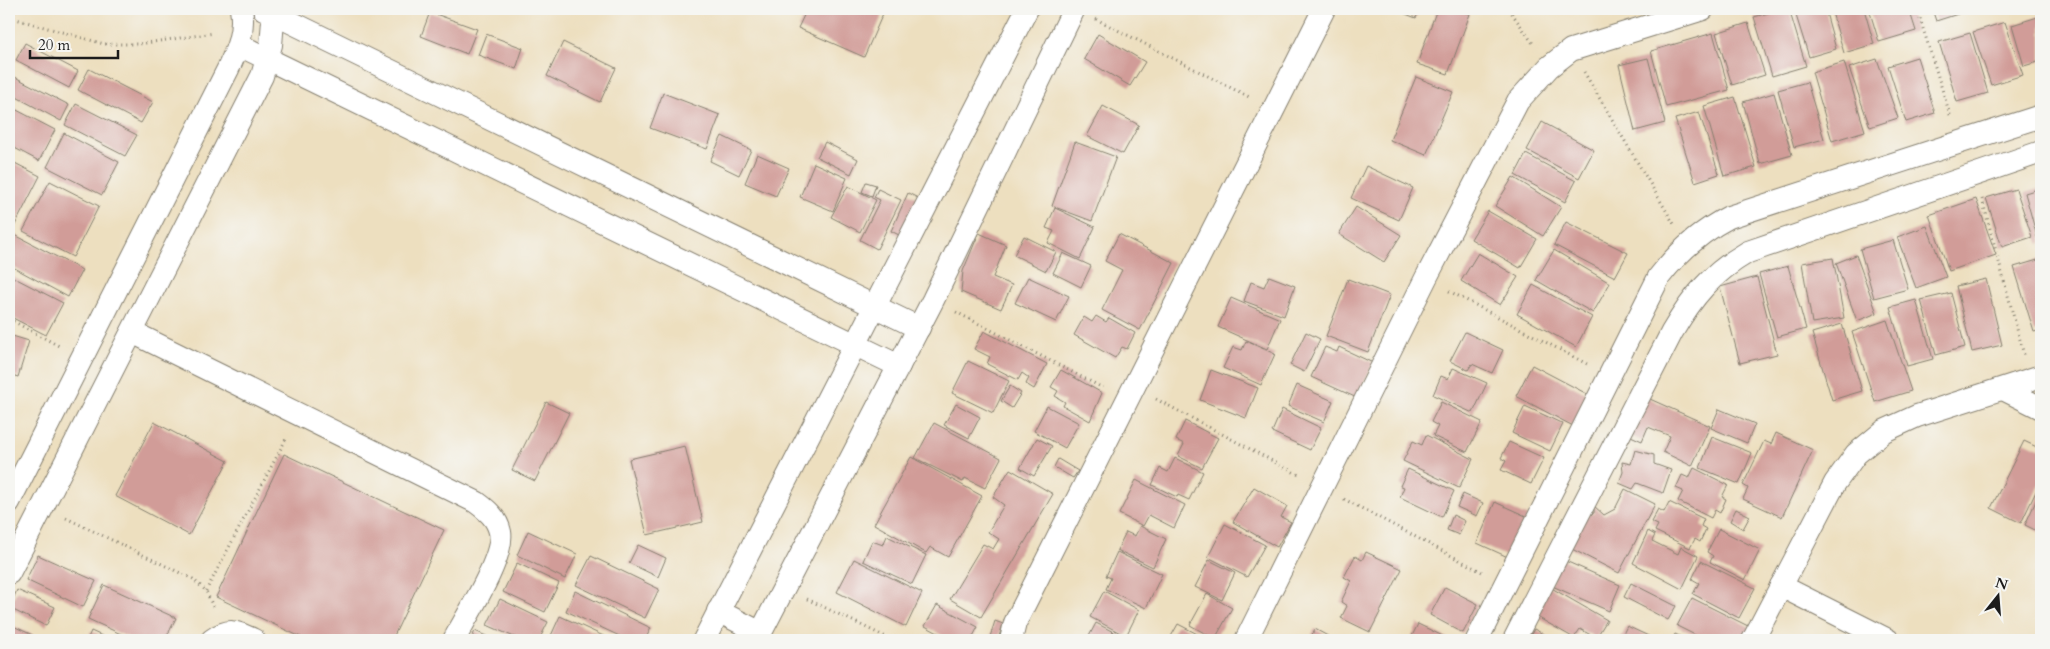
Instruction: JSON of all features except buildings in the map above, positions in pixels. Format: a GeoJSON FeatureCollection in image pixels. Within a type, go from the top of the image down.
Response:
{"type":"FeatureCollection","features":[{"type":"Feature","properties":{"kind":"street"},"geometry":{"type":"LineString","coordinates":[[704,640],[1027,9]]}},
{"type":"Feature","properties":{"kind":"street"},"geometry":{"type":"LineString","coordinates":[[1011,640],[1015,623],[1324,9]]}},
{"type":"Feature","properties":{"kind":"street"},"geometry":{"type":"LineString","coordinates":[[1246,640],[1426,278],[1518,102],[1549,67],[1571,50],[1703,9]]}},
{"type":"Feature","properties":{"kind":"street"},"geometry":{"type":"LineString","coordinates":[[9,573],[262,76],[268,60],[271,10],[918,328]]}},
{"type":"Feature","properties":{"kind":"street"},"geometry":{"type":"LineString","coordinates":[[718,612],[759,636],[1084,13]]}},
{"type":"Feature","properties":{"kind":"street"},"geometry":{"type":"LineString","coordinates":[[9,502],[82,358],[241,28],[268,60],[899,366]]}},
{"type":"Feature","properties":{"kind":"street"},"geometry":{"type":"LineString","coordinates":[[1477,640],[1659,277],[1687,245],[1711,226],[1729,217],[2041,116]]}},
{"type":"Feature","properties":{"kind":"street"},"geometry":{"type":"LineString","coordinates":[[1514,640],[1672,332],[1684,312],[1706,283],[1724,265],[1748,252],[2041,152]]}},
{"type":"Feature","properties":{"kind":"street"},"geometry":{"type":"LineString","coordinates":[[132,332],[476,502],[492,514],[500,532],[499,552],[454,640]]}},
{"type":"Feature","properties":{"kind":"street"},"geometry":{"type":"LineString","coordinates":[[1753,640],[1834,483],[1856,454],[1884,431],[1917,416],[2036,378]]}},
{"type":"Feature","properties":{"kind":"street"},"geometry":{"type":"LineString","coordinates":[[2003,389],[2041,408]]}},
{"type":"Feature","properties":{"kind":"street"},"geometry":{"type":"LineString","coordinates":[[1781,586],[1888,640]]}},
{"type":"Feature","properties":{"kind":"street"},"geometry":{"type":"LineString","coordinates":[[218,636],[238,633],[254,640]]}},
{"type":"Feature","properties":{"kind":"path"},"geometry":{"type":"LineString","coordinates":[[1509,9],[1549,67]]}},
{"type":"Feature","properties":{"kind":"path"},"geometry":{"type":"LineString","coordinates":[[1917,9],[1959,144]]}},
{"type":"Feature","properties":{"kind":"path"},"geometry":{"type":"LineString","coordinates":[[1084,13],[1273,110]]}},
{"type":"Feature","properties":{"kind":"path"},"geometry":{"type":"LineString","coordinates":[[9,17],[104,44],[139,44],[241,28]]}},
{"type":"Feature","properties":{"kind":"path"},"geometry":{"type":"LineString","coordinates":[[1571,50],[1687,245]]}},
{"type":"Feature","properties":{"kind":"path"},"geometry":{"type":"LineString","coordinates":[[1976,174],[2036,378]]}},
{"type":"Feature","properties":{"kind":"path"},"geometry":{"type":"LineString","coordinates":[[1426,278],[1610,376]]}},
{"type":"Feature","properties":{"kind":"path"},"geometry":{"type":"LineString","coordinates":[[933,300],[1126,400]]}},
{"type":"Feature","properties":{"kind":"path"},"geometry":{"type":"LineString","coordinates":[[9,319],[82,358]]}},
{"type":"Feature","properties":{"kind":"path"},"geometry":{"type":"LineString","coordinates":[[206,591],[299,414]]}},
{"type":"Feature","properties":{"kind":"path"},"geometry":{"type":"LineString","coordinates":[[42,507],[194,579],[206,591],[218,636]]}},
{"type":"Feature","properties":{"kind":"path"},"geometry":{"type":"LineString","coordinates":[[784,588],[892,640]]}}]}
